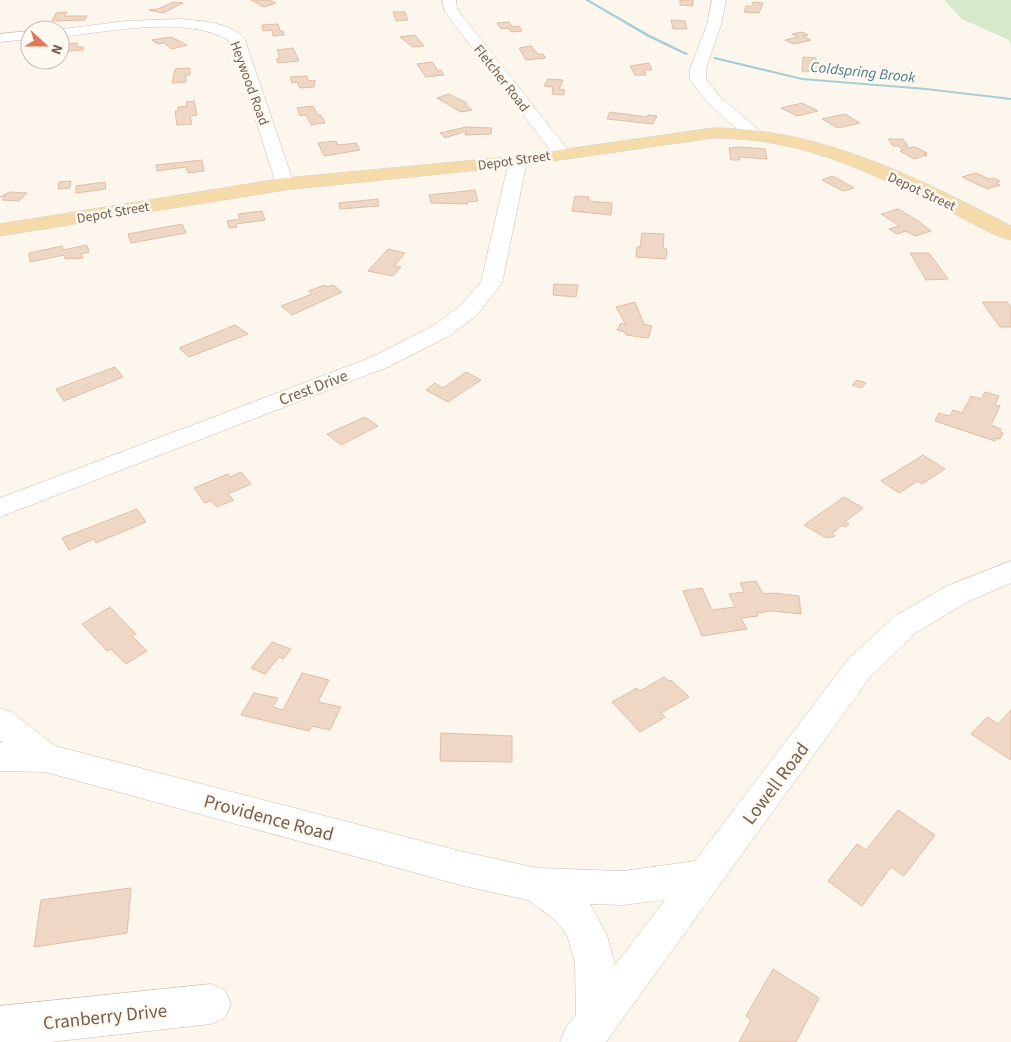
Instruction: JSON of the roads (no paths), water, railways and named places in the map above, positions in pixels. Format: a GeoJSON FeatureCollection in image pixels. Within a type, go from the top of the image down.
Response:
{"type":"FeatureCollection","features":[{"type":"Feature","properties":{"kind":"main road","name":"Depot Street"},"geometry":{"type":"LineString","coordinates":[[0,230],[285,184],[518,161],[713,133],[752,132],[782,137],[847,157],[1011,234]]}},
{"type":"Feature","properties":{"kind":"street","name":"Fletcher Road"},"geometry":{"type":"LineString","coordinates":[[449,0],[450,9],[562,154]]}},
{"type":"Feature","properties":{"kind":"street"},"geometry":{"type":"LineString","coordinates":[[719,0],[714,25],[698,68],[698,80],[702,88],[723,110],[752,132]]}},
{"type":"Feature","properties":{"kind":"street","name":"Heywood Road"},"geometry":{"type":"LineString","coordinates":[[70,32],[167,24],[208,26],[224,30],[234,36],[238,40],[285,184]]}},
{"type":"Feature","properties":{"kind":"street"},"geometry":{"type":"LineString","coordinates":[[0,38],[20,36]]}},
{"type":"Feature","properties":{"kind":"street","name":"Crest Drive"},"geometry":{"type":"LineString","coordinates":[[0,508],[380,362],[441,331],[468,311],[491,283],[518,161]]}},
{"type":"Feature","properties":{"kind":"street","name":"Lowell Road"},"geometry":{"type":"LineString","coordinates":[[588,1032],[860,667],[906,624],[956,594],[1011,571]]}},
{"type":"Feature","properties":{"kind":"street"},"geometry":{"type":"LineString","coordinates":[[0,721],[45,758]]}},
{"type":"Feature","properties":{"kind":"street","name":"Providence Road"},"geometry":{"type":"LineString","coordinates":[[0,757],[45,758],[464,869],[537,885],[623,888],[704,878]]}},
{"type":"Feature","properties":{"kind":"street","name":"Providence Road"},"geometry":{"type":"LineString","coordinates":[[537,885],[572,911],[583,925],[591,943],[596,976],[588,1032]]}},
{"type":"Feature","properties":{"kind":"street","name":"Cranberry Drive"},"geometry":{"type":"LineString","coordinates":[[0,1027],[210,1004]]}},
{"type":"Feature","properties":{"kind":"waterway","name":"Coldspring Brook"},"geometry":{"type":"LineString","coordinates":[[587,0],[649,36],[687,54]]}},
{"type":"Feature","properties":{"kind":"waterway","name":"Coldspring Brook"},"geometry":{"type":"LineString","coordinates":[[715,58],[802,79],[926,89],[1011,99]]}}]}
